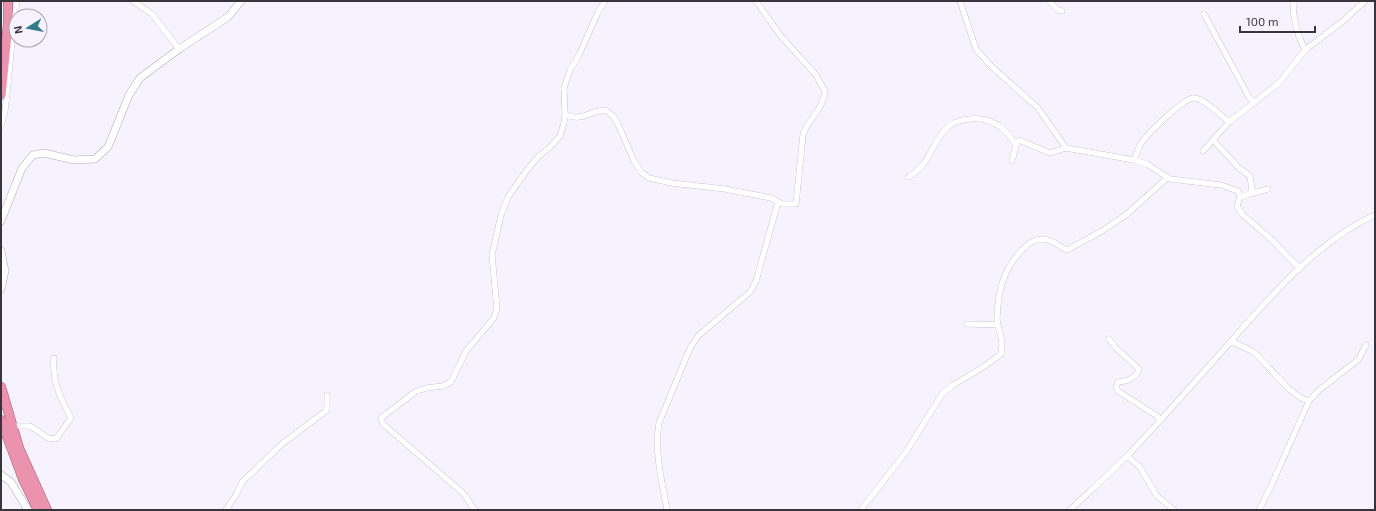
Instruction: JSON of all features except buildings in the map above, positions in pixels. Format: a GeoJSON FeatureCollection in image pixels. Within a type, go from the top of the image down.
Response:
{"type":"FeatureCollection","features":[{"type":"Feature","properties":{"kind":"highway"},"geometry":{"type":"LineString","coordinates":[[1,95],[8,24],[8,1]]}},
{"type":"Feature","properties":{"kind":"highway"},"geometry":{"type":"LineString","coordinates":[[1,386],[19,448],[47,510]]}},
{"type":"Feature","properties":{"kind":"highway"},"geometry":{"type":"LineString","coordinates":[[1,420],[38,510]]}},
{"type":"Feature","properties":{"kind":"street"},"geometry":{"type":"LineString","coordinates":[[1,126],[5,110],[17,1]]}},
{"type":"Feature","properties":{"kind":"street"},"geometry":{"type":"LineString","coordinates":[[133,1],[152,14],[179,48]]}},
{"type":"Feature","properties":{"kind":"street"},"geometry":{"type":"LineString","coordinates":[[1,221],[22,168],[33,155],[44,153],[74,160],[95,159],[108,147],[129,95],[140,78],[179,48],[228,17],[241,1]]}},
{"type":"Feature","properties":{"kind":"street"},"geometry":{"type":"LineString","coordinates":[[475,510],[463,493],[382,424],[381,418],[415,392],[426,388],[443,386],[451,382],[466,351],[494,318],[497,309],[492,255],[501,215],[508,197],[527,170],[560,136],[565,114],[564,88],[570,70],[579,55],[598,12],[605,1]]}},
{"type":"Feature","properties":{"kind":"street"},"geometry":{"type":"LineString","coordinates":[[565,114],[572,118],[598,110],[606,110],[613,116],[618,124],[634,161],[641,172],[649,178],[672,183],[725,189],[771,198],[782,204],[796,204],[803,134],[805,128],[818,110],[823,100],[825,91],[816,76],[780,35],[756,1]]}},
{"type":"Feature","properties":{"kind":"street"},"geometry":{"type":"LineString","coordinates":[[960,1],[976,49],[990,65],[1038,108],[1066,148]]}},
{"type":"Feature","properties":{"kind":"street"},"geometry":{"type":"LineString","coordinates":[[1049,1],[1058,10],[1062,11]]}},
{"type":"Feature","properties":{"kind":"street"},"geometry":{"type":"LineString","coordinates":[[1293,1],[1294,16],[1298,34],[1305,50]]}},
{"type":"Feature","properties":{"kind":"street"},"geometry":{"type":"LineString","coordinates":[[1203,151],[1229,122],[1279,83],[1305,50],[1343,21],[1364,1]]}},
{"type":"Feature","properties":{"kind":"street"},"geometry":{"type":"LineString","coordinates":[[1204,14],[1249,97],[1254,102]]}},
{"type":"Feature","properties":{"kind":"street"},"geometry":{"type":"LineString","coordinates":[[1134,160],[1141,144],[1154,129],[1182,104],[1194,98],[1202,100],[1229,122]]}},
{"type":"Feature","properties":{"kind":"street"},"geometry":{"type":"LineString","coordinates":[[908,177],[914,174],[926,160],[945,128],[968,118],[998,124],[1006,130],[1016,145]]}},
{"type":"Feature","properties":{"kind":"street"},"geometry":{"type":"LineString","coordinates":[[1012,161],[1016,145],[1019,140],[1050,153],[1066,148],[1134,160],[1147,164],[1166,178],[1221,185],[1238,191],[1240,197],[1237,206],[1242,214],[1272,240],[1300,269]]}},
{"type":"Feature","properties":{"kind":"street"},"geometry":{"type":"LineString","coordinates":[[1213,140],[1239,168],[1250,176],[1252,190],[1250,194]]}},
{"type":"Feature","properties":{"kind":"street"},"geometry":{"type":"LineString","coordinates":[[860,510],[906,452],[942,394],[953,385],[982,368],[1001,354],[1002,345],[997,320],[999,300],[1004,274],[1013,259],[1032,241],[1044,239],[1054,242],[1063,249],[1067,250],[1102,231],[1127,214],[1166,178]]}},
{"type":"Feature","properties":{"kind":"street"},"geometry":{"type":"LineString","coordinates":[[1240,197],[1268,189]]}},
{"type":"Feature","properties":{"kind":"street"},"geometry":{"type":"LineString","coordinates":[[667,510],[658,451],[657,435],[659,423],[690,348],[698,336],[750,292],[756,281],[778,202]]}},
{"type":"Feature","properties":{"kind":"street"},"geometry":{"type":"LineString","coordinates":[[1070,510],[1127,456],[1263,305],[1300,269],[1340,235],[1359,222],[1375,215]]}},
{"type":"Feature","properties":{"kind":"street"},"geometry":{"type":"LineString","coordinates":[[1,251],[5,271],[1,289]]}},
{"type":"Feature","properties":{"kind":"street"},"geometry":{"type":"LineString","coordinates":[[967,324],[998,325]]}},
{"type":"Feature","properties":{"kind":"street"},"geometry":{"type":"LineString","coordinates":[[1109,339],[1121,353],[1139,369],[1133,378],[1127,381],[1118,382],[1116,387],[1118,391],[1157,416],[1160,420]]}},
{"type":"Feature","properties":{"kind":"street"},"geometry":{"type":"LineString","coordinates":[[1231,341],[1254,352],[1289,389],[1301,398],[1309,401]]}},
{"type":"Feature","properties":{"kind":"street"},"geometry":{"type":"LineString","coordinates":[[1259,510],[1309,401],[1319,390],[1358,360],[1366,345]]}},
{"type":"Feature","properties":{"kind":"street"},"geometry":{"type":"LineString","coordinates":[[13,426],[30,426],[48,438],[56,440],[71,418],[60,396],[54,378],[54,358]]}},
{"type":"Feature","properties":{"kind":"street"},"geometry":{"type":"LineString","coordinates":[[226,510],[236,495],[242,482],[246,478],[282,444],[327,410],[327,395]]}},
{"type":"Feature","properties":{"kind":"street"},"geometry":{"type":"LineString","coordinates":[[1127,456],[1140,467],[1158,496],[1174,510]]}},
{"type":"Feature","properties":{"kind":"street"},"geometry":{"type":"LineString","coordinates":[[1,475],[11,482],[28,510]]}}]}
